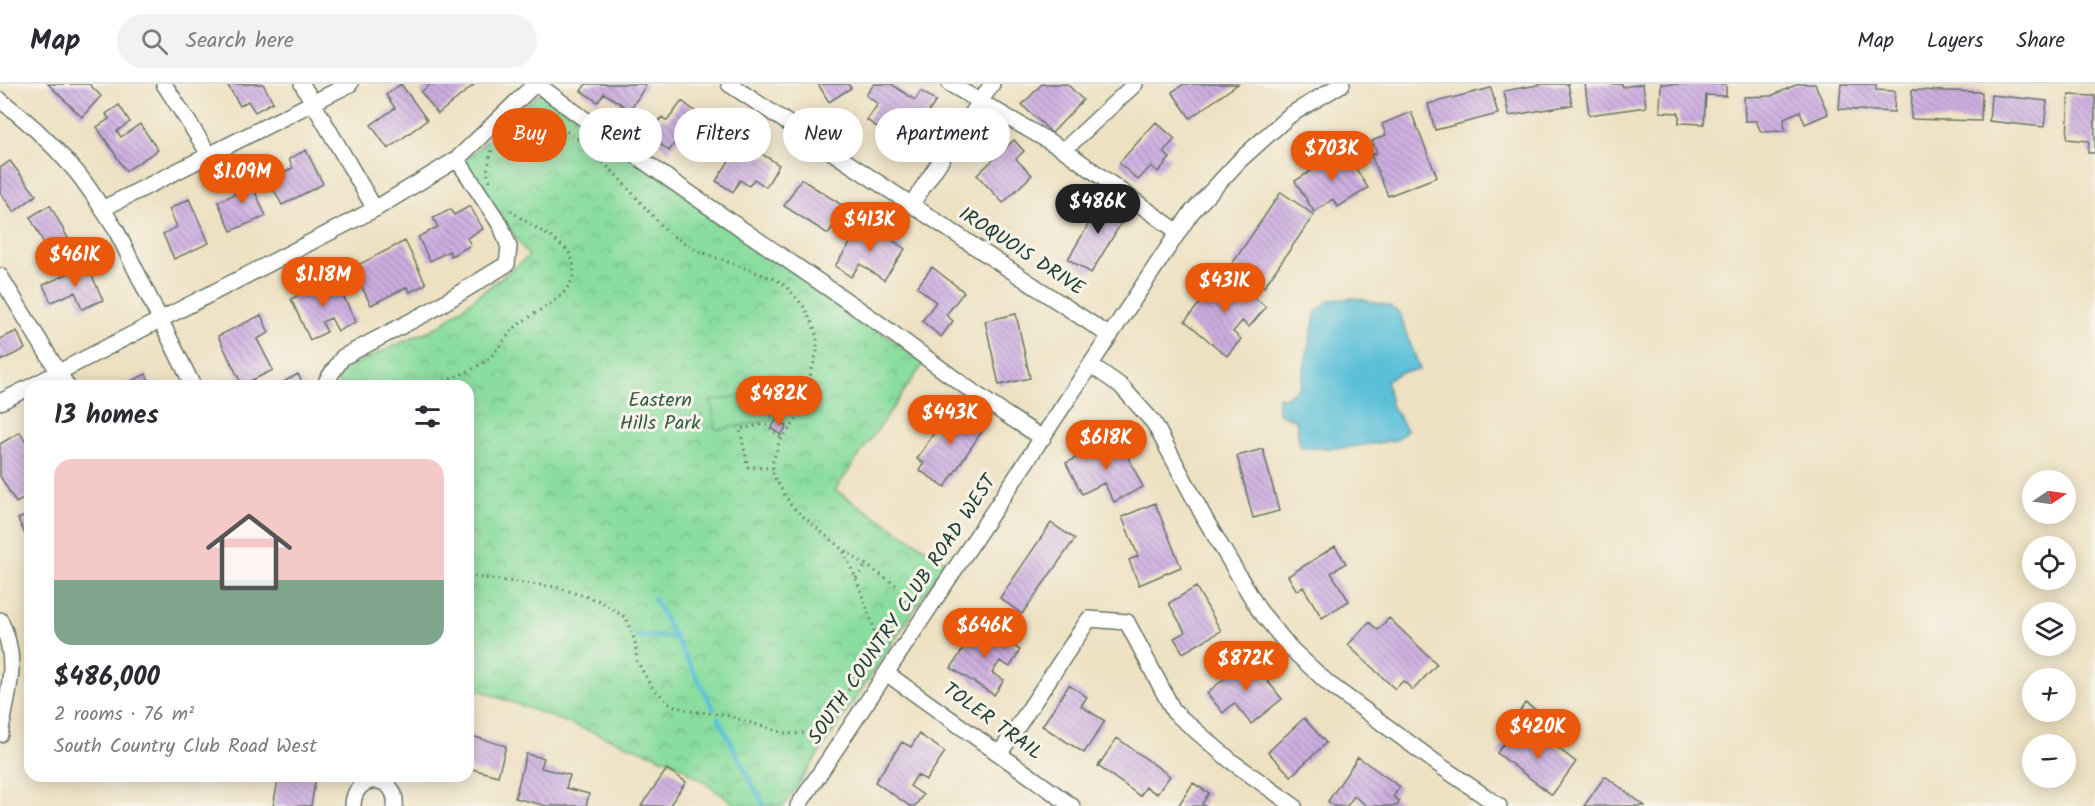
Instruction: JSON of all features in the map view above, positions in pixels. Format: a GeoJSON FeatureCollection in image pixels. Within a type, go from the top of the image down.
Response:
{"type":"FeatureCollection","features":[{"type":"Feature","properties":{"kind":"street"},"geometry":{"type":"LineString","coordinates":[[164,84],[209,154]]}},
{"type":"Feature","properties":{"kind":"street"},"geometry":{"type":"LineString","coordinates":[[302,84],[375,208]]}},
{"type":"Feature","properties":{"kind":"street"},"geometry":{"type":"LineString","coordinates":[[102,209],[350,84]]}},
{"type":"Feature","properties":{"kind":"street","name":"IROQUOIS DRIVE"},"geometry":{"type":"LineString","coordinates":[[729,84],[1110,336]]}},
{"type":"Feature","properties":{"kind":"street"},"geometry":{"type":"LineString","coordinates":[[950,84],[1064,150],[1178,232]]}},
{"type":"Feature","properties":{"kind":"street"},"geometry":{"type":"LineString","coordinates":[[911,205],[992,84]]}},
{"type":"Feature","properties":{"kind":"street"},"geometry":{"type":"LineString","coordinates":[[1064,150],[1135,84]]}},
{"type":"Feature","properties":{"kind":"street","name":"SOUTH COUNTRY CLUB ROAD WEST"},"geometry":{"type":"LineString","coordinates":[[798,806],[1191,213],[1240,160],[1290,115],[1342,84]]}},
{"type":"Feature","properties":{"kind":"street"},"geometry":{"type":"LineString","coordinates":[[43,380],[375,208],[457,159],[529,86],[861,310],[952,378],[1043,438]]}},
{"type":"Feature","properties":{"kind":"street"},"geometry":{"type":"LineString","coordinates":[[0,100],[74,169],[102,209],[116,230],[190,380]]}},
{"type":"Feature","properties":{"kind":"street"},"geometry":{"type":"LineString","coordinates":[[327,380],[343,357],[432,310],[507,264],[509,247],[501,226],[457,159]]}},
{"type":"Feature","properties":{"kind":"street"},"geometry":{"type":"LineString","coordinates":[[0,276],[64,380]]}},
{"type":"Feature","properties":{"kind":"street"},"geometry":{"type":"LineString","coordinates":[[1091,365],[1121,387],[1154,423],[1205,519],[1259,610],[1291,649],[1329,684],[1499,806]]}},
{"type":"Feature","properties":{"kind":"street"},"geometry":{"type":"LineString","coordinates":[[0,402],[24,390]]}},
{"type":"Feature","properties":{"kind":"street"},"geometry":{"type":"LineString","coordinates":[[1000,753],[1089,619],[1127,622],[1174,712],[1231,761],[1294,806]]}},
{"type":"Feature","properties":{"kind":"street"},"geometry":{"type":"LineString","coordinates":[[0,620],[8,636],[12,671],[0,734]]}},
{"type":"Feature","properties":{"kind":"street","name":"TOLER TRAIL"},"geometry":{"type":"LineString","coordinates":[[886,673],[1072,806]]}},
{"type":"Feature","properties":{"kind":"street"},"geometry":{"type":"LineString","coordinates":[[353,806],[353,799],[360,787],[371,782]]}},
{"type":"Feature","properties":{"kind":"street"},"geometry":{"type":"LineString","coordinates":[[377,782],[386,784],[392,789],[395,795],[395,806]]}},
{"type":"Feature","properties":{"kind":"path"},"geometry":{"type":"LineString","coordinates":[[567,131],[584,143],[617,176],[668,233],[698,251],[777,280],[787,287],[804,307],[817,337],[817,351],[799,416],[783,438],[773,461],[773,475],[792,507],[843,550],[896,585]]}},
{"type":"Feature","properties":{"kind":"path"},"geometry":{"type":"LineString","coordinates":[[491,183],[487,172],[492,150]]}},
{"type":"Feature","properties":{"kind":"path"},"geometry":{"type":"LineString","coordinates":[[447,380],[488,359],[517,326],[564,293],[572,281],[573,260],[566,248],[506,206]]}},
{"type":"Feature","properties":{"kind":"path"},"geometry":{"type":"LineString","coordinates":[[768,393],[808,386]]}},
{"type":"Feature","properties":{"kind":"path"},"geometry":{"type":"LineString","coordinates":[[773,468],[748,467],[740,429],[765,424],[783,438]]}},
{"type":"Feature","properties":{"kind":"path"},"geometry":{"type":"LineString","coordinates":[[474,577],[556,587],[600,601],[626,618],[635,641],[637,661],[651,686],[670,705],[725,716],[784,733],[800,734],[820,728],[830,718],[871,656],[874,628],[843,550]]}},
{"type":"Feature","properties":{"kind":"path"},"geometry":{"type":"LineString","coordinates":[[856,578],[866,565]]}},
{"type":"Feature","properties":{"kind":"green space","name":"Eastern Hills Park"},"geometry":{"type":"Polygon","coordinates":[[[541,92],[564,108],[523,108],[541,92]]]}},
{"type":"Feature","properties":{"kind":"green space","name":"Eastern Hills Park"},"geometry":{"type":"Polygon","coordinates":[[[567,110],[579,119],[579,162],[640,162],[924,363],[835,490],[946,562],[784,806],[738,806],[676,763],[474,688],[474,380],[338,380],[334,373],[439,326],[529,256],[463,162],[492,136],[492,162],[567,162],[567,110]]]}},
{"type":"Feature","properties":{"kind":"green space"},"geometry":{"type":"Polygon","coordinates":[[[767,391],[772,420],[716,430],[711,401],[767,391]]]}},
{"type":"Feature","properties":{"kind":"water"},"geometry":{"type":"Polygon","coordinates":[[[1355,298],[1389,306],[1401,314],[1420,370],[1402,372],[1386,380],[1391,405],[1407,430],[1397,440],[1345,448],[1300,448],[1296,420],[1278,413],[1278,396],[1285,398],[1300,387],[1316,312],[1330,300],[1355,298]]]}},
{"type":"Feature","properties":{"kind":"building"},"geometry":{"type":"Polygon","coordinates":[[[48,84],[89,84],[101,96],[82,117],[48,84]]]}},
{"type":"Feature","properties":{"kind":"building"},"geometry":{"type":"Polygon","coordinates":[[[227,84],[263,84],[273,102],[255,112],[248,101],[240,106],[227,84]]]}},
{"type":"Feature","properties":{"kind":"building"},"geometry":{"type":"Polygon","coordinates":[[[401,84],[427,120],[388,149],[371,125],[395,108],[386,95],[401,84]]]}},
{"type":"Feature","properties":{"kind":"building"},"geometry":{"type":"Polygon","coordinates":[[[431,84],[475,84],[438,114],[421,92],[431,84]]]}},
{"type":"Feature","properties":{"kind":"building"},"geometry":{"type":"Polygon","coordinates":[[[586,84],[647,84],[631,108],[627,108],[604,93],[598,102],[581,91],[586,84]]]}},
{"type":"Feature","properties":{"kind":"building"},"geometry":{"type":"Polygon","coordinates":[[[818,84],[848,84],[851,88],[829,102],[818,84]]]}},
{"type":"Feature","properties":{"kind":"building"},"geometry":{"type":"Polygon","coordinates":[[[874,84],[891,84],[915,100],[921,91],[936,101],[931,108],[875,108],[878,104],[866,95],[874,84]]]}},
{"type":"Feature","properties":{"kind":"building"},"geometry":{"type":"Polygon","coordinates":[[[1042,84],[1067,84],[1083,100],[1052,133],[1022,105],[1042,84]]]}},
{"type":"Feature","properties":{"kind":"building"},"geometry":{"type":"Polygon","coordinates":[[[1184,84],[1238,84],[1190,118],[1172,92],[1184,84]]]}},
{"type":"Feature","properties":{"kind":"building"},"geometry":{"type":"Polygon","coordinates":[[[1543,84],[1568,84],[1572,105],[1509,116],[1504,91],[1543,84]]]}},
{"type":"Feature","properties":{"kind":"building"},"geometry":{"type":"Polygon","coordinates":[[[1585,84],[1622,84],[1623,87],[1643,84],[1646,107],[1589,115],[1585,84]]]}},
{"type":"Feature","properties":{"kind":"building"},"geometry":{"type":"Polygon","coordinates":[[[1661,84],[1726,84],[1726,96],[1706,95],[1704,124],[1679,123],[1679,113],[1660,112],[1661,84]]]}},
{"type":"Feature","properties":{"kind":"building"},"geometry":{"type":"Polygon","coordinates":[[[1798,84],[1815,84],[1828,114],[1805,124],[1800,111],[1784,118],[1785,131],[1761,132],[1756,121],[1745,121],[1744,97],[1771,96],[1798,84]]]}},
{"type":"Feature","properties":{"kind":"building"},"geometry":{"type":"Polygon","coordinates":[[[1841,84],[1876,84],[1876,90],[1895,91],[1894,112],[1839,109],[1841,84]]]}},
{"type":"Feature","properties":{"kind":"building"},"geometry":{"type":"Polygon","coordinates":[[[1491,88],[1498,114],[1435,130],[1428,104],[1491,88]]]}},
{"type":"Feature","properties":{"kind":"building"},"geometry":{"type":"Polygon","coordinates":[[[1912,90],[1982,92],[1981,121],[1911,119],[1912,90]]]}},
{"type":"Feature","properties":{"kind":"building"},"geometry":{"type":"Polygon","coordinates":[[[1991,95],[2047,101],[2044,127],[1989,121],[1991,95]]]}},
{"type":"Feature","properties":{"kind":"building"},"geometry":{"type":"Polygon","coordinates":[[[2069,95],[2095,96],[2095,153],[2088,153],[2089,141],[2067,139],[2069,95]]]}},
{"type":"Feature","properties":{"kind":"building"},"geometry":{"type":"Polygon","coordinates":[[[682,101],[691,108],[677,108],[682,101]]]}},
{"type":"Feature","properties":{"kind":"building"},"geometry":{"type":"Polygon","coordinates":[[[119,105],[130,122],[117,131],[121,137],[140,124],[158,150],[126,171],[97,127],[109,119],[106,114],[119,105]]]}},
{"type":"Feature","properties":{"kind":"building"},"geometry":{"type":"Polygon","coordinates":[[[875,108],[875,126],[867,120],[875,108]]]}},
{"type":"Feature","properties":{"kind":"building"},"geometry":{"type":"Polygon","coordinates":[[[674,112],[674,144],[669,151],[662,145],[662,117],[667,121],[674,112]]]}},
{"type":"Feature","properties":{"kind":"building"},"geometry":{"type":"Polygon","coordinates":[[[1411,112],[1437,177],[1388,196],[1371,155],[1377,153],[1372,141],[1386,135],[1382,124],[1411,112]]]}},
{"type":"Feature","properties":{"kind":"building"},"geometry":{"type":"Polygon","coordinates":[[[1156,122],[1175,139],[1163,152],[1170,158],[1158,172],[1151,166],[1138,180],[1119,163],[1156,122]]]}},
{"type":"Feature","properties":{"kind":"building"},"geometry":{"type":"Polygon","coordinates":[[[1014,140],[1024,151],[1016,159],[1032,175],[1003,203],[977,175],[991,162],[1010,162],[1010,144],[1014,140]]]}},
{"type":"Feature","properties":{"kind":"building"},"geometry":{"type":"Polygon","coordinates":[[[306,150],[323,184],[282,205],[269,180],[293,168],[289,159],[306,150]]]}},
{"type":"Feature","properties":{"kind":"building"},"geometry":{"type":"Polygon","coordinates":[[[1344,150],[1368,188],[1338,207],[1333,199],[1314,212],[1295,181],[1344,150]]]}},
{"type":"Feature","properties":{"kind":"building"},"geometry":{"type":"Polygon","coordinates":[[[771,160],[779,165],[766,187],[754,179],[749,186],[740,180],[733,192],[716,181],[728,162],[771,162],[771,160]]]}},
{"type":"Feature","properties":{"kind":"building"},"geometry":{"type":"Polygon","coordinates":[[[10,161],[36,195],[14,212],[0,192],[0,168],[10,161]]]}},
{"type":"Feature","properties":{"kind":"building"},"geometry":{"type":"Polygon","coordinates":[[[247,174],[266,216],[231,231],[218,202],[237,193],[232,181],[247,174]]]}},
{"type":"Feature","properties":{"kind":"building"},"geometry":{"type":"Polygon","coordinates":[[[801,179],[845,207],[828,234],[784,206],[801,179]]]}},
{"type":"Feature","properties":{"kind":"building"},"geometry":{"type":"Polygon","coordinates":[[[1281,192],[1314,215],[1264,287],[1232,264],[1281,192]]]}},
{"type":"Feature","properties":{"kind":"building"},"geometry":{"type":"Polygon","coordinates":[[[1104,198],[1128,212],[1091,273],[1068,259],[1104,198]]]}},
{"type":"Feature","properties":{"kind":"building"},"geometry":{"type":"Polygon","coordinates":[[[189,199],[209,243],[174,259],[163,234],[177,227],[169,209],[189,199]]]}},
{"type":"Feature","properties":{"kind":"building"},"geometry":{"type":"Polygon","coordinates":[[[50,205],[77,255],[56,266],[30,217],[50,205]]]}},
{"type":"Feature","properties":{"kind":"building"},"geometry":{"type":"Polygon","coordinates":[[[470,206],[483,229],[467,238],[471,245],[451,256],[449,251],[430,261],[418,237],[438,227],[433,218],[451,209],[454,215],[470,206]]]}},
{"type":"Feature","properties":{"kind":"building"},"geometry":{"type":"Polygon","coordinates":[[[865,221],[905,249],[884,280],[860,264],[851,277],[835,266],[865,221]]]}},
{"type":"Feature","properties":{"kind":"building"},"geometry":{"type":"Polygon","coordinates":[[[405,241],[426,284],[410,292],[407,287],[371,305],[352,268],[405,241]]]}},
{"type":"Feature","properties":{"kind":"building"},"geometry":{"type":"Polygon","coordinates":[[[87,265],[103,300],[82,309],[75,292],[51,302],[43,285],[87,265]]]}},
{"type":"Feature","properties":{"kind":"building"},"geometry":{"type":"Polygon","coordinates":[[[932,267],[964,292],[946,315],[953,321],[941,337],[922,321],[936,302],[917,287],[932,267]]]}},
{"type":"Feature","properties":{"kind":"building"},"geometry":{"type":"Polygon","coordinates":[[[1225,273],[1266,307],[1249,327],[1242,321],[1233,332],[1241,339],[1227,356],[1185,321],[1225,273]]]}},
{"type":"Feature","properties":{"kind":"building"},"geometry":{"type":"Polygon","coordinates":[[[334,277],[356,322],[338,331],[331,318],[322,322],[327,332],[310,340],[291,299],[334,277]]]}},
{"type":"Feature","properties":{"kind":"building"},"geometry":{"type":"Polygon","coordinates":[[[1016,314],[1030,378],[999,385],[985,321],[1016,314]]]}},
{"type":"Feature","properties":{"kind":"building"},"geometry":{"type":"Polygon","coordinates":[[[261,315],[269,333],[257,339],[273,370],[252,380],[240,380],[218,336],[261,315]]]}},
{"type":"Feature","properties":{"kind":"building"},"geometry":{"type":"Polygon","coordinates":[[[17,331],[25,349],[0,361],[0,339],[17,331]]]}},
{"type":"Feature","properties":{"kind":"building"},"geometry":{"type":"Polygon","coordinates":[[[146,374],[148,380],[134,380],[146,374]]]}},
{"type":"Feature","properties":{"kind":"building"},"geometry":{"type":"Polygon","coordinates":[[[298,374],[301,380],[287,380],[298,374]]]}},
{"type":"Feature","properties":{"kind":"building"},"geometry":{"type":"Polygon","coordinates":[[[960,408],[986,425],[945,487],[919,470],[924,463],[917,459],[949,410],[955,414],[960,408]]]}},
{"type":"Feature","properties":{"kind":"building"},"geometry":{"type":"Polygon","coordinates":[[[777,419],[787,426],[781,435],[771,428],[777,419]]]}},
{"type":"Feature","properties":{"kind":"building"},"geometry":{"type":"Polygon","coordinates":[[[20,432],[24,439],[24,498],[16,503],[0,476],[0,444],[20,432]]]}},
{"type":"Feature","properties":{"kind":"building"},"geometry":{"type":"Polygon","coordinates":[[[1118,437],[1143,487],[1114,502],[1104,483],[1082,494],[1066,463],[1118,437]]]}},
{"type":"Feature","properties":{"kind":"building"},"geometry":{"type":"Polygon","coordinates":[[[1263,449],[1279,511],[1253,518],[1237,456],[1263,449]]]}},
{"type":"Feature","properties":{"kind":"building"},"geometry":{"type":"Polygon","coordinates":[[[1155,503],[1181,567],[1139,585],[1129,560],[1138,556],[1122,517],[1155,503]]]}},
{"type":"Feature","properties":{"kind":"building"},"geometry":{"type":"Polygon","coordinates":[[[24,516],[24,532],[18,519],[24,516]]]}},
{"type":"Feature","properties":{"kind":"building"},"geometry":{"type":"Polygon","coordinates":[[[1051,523],[1075,539],[1022,614],[1000,598],[1051,523]]]}},
{"type":"Feature","properties":{"kind":"building"},"geometry":{"type":"Polygon","coordinates":[[[1335,546],[1346,563],[1331,573],[1349,601],[1322,618],[1303,587],[1297,591],[1288,576],[1335,546]]]}},
{"type":"Feature","properties":{"kind":"building"},"geometry":{"type":"Polygon","coordinates":[[[1196,587],[1221,631],[1183,653],[1174,638],[1185,632],[1169,603],[1196,587]]]}},
{"type":"Feature","properties":{"kind":"building"},"geometry":{"type":"Polygon","coordinates":[[[1389,618],[1437,664],[1413,690],[1403,681],[1395,689],[1348,645],[1369,622],[1378,630],[1389,618]]]}},
{"type":"Feature","properties":{"kind":"building"},"geometry":{"type":"Polygon","coordinates":[[[979,624],[1020,650],[1010,667],[1000,661],[992,673],[1004,680],[994,695],[951,668],[979,624]]]}},
{"type":"Feature","properties":{"kind":"building"},"geometry":{"type":"Polygon","coordinates":[[[1249,658],[1282,699],[1251,724],[1234,703],[1223,713],[1207,693],[1249,658]]]}},
{"type":"Feature","properties":{"kind":"building"},"geometry":{"type":"Polygon","coordinates":[[[1069,685],[1087,697],[1081,706],[1105,721],[1084,753],[1042,726],[1069,685]]]}},
{"type":"Feature","properties":{"kind":"building"},"geometry":{"type":"Polygon","coordinates":[[[1525,703],[1538,711],[1528,726],[1516,717],[1525,703]]]}},
{"type":"Feature","properties":{"kind":"building"},"geometry":{"type":"Polygon","coordinates":[[[1304,718],[1326,743],[1291,776],[1268,752],[1304,718]]]}},
{"type":"Feature","properties":{"kind":"building"},"geometry":{"type":"Polygon","coordinates":[[[1533,729],[1576,762],[1552,795],[1497,753],[1510,735],[1522,744],[1533,729]]]}},
{"type":"Feature","properties":{"kind":"building"},"geometry":{"type":"Polygon","coordinates":[[[919,734],[945,752],[926,780],[917,775],[910,786],[923,795],[915,806],[910,806],[875,782],[902,742],[911,747],[919,734]]]}},
{"type":"Feature","properties":{"kind":"building"},"geometry":{"type":"Polygon","coordinates":[[[474,737],[506,746],[498,776],[474,770],[474,737]]]}},
{"type":"Feature","properties":{"kind":"building"},"geometry":{"type":"Polygon","coordinates":[[[1117,738],[1170,776],[1157,794],[1146,787],[1140,796],[1098,766],[1117,738]]]}},
{"type":"Feature","properties":{"kind":"building"},"geometry":{"type":"Polygon","coordinates":[[[526,754],[544,758],[541,768],[570,775],[566,788],[589,794],[586,806],[547,806],[515,798],[526,754]]]}},
{"type":"Feature","properties":{"kind":"building"},"geometry":{"type":"Polygon","coordinates":[[[1358,757],[1400,787],[1393,797],[1400,801],[1397,806],[1367,806],[1354,796],[1347,806],[1334,806],[1328,801],[1358,757]]]}},
{"type":"Feature","properties":{"kind":"building"},"geometry":{"type":"Polygon","coordinates":[[[667,769],[686,782],[669,806],[641,806],[667,769]]]}},
{"type":"Feature","properties":{"kind":"building"},"geometry":{"type":"Polygon","coordinates":[[[1605,776],[1645,806],[1584,806],[1605,776]]]}},
{"type":"Feature","properties":{"kind":"building"},"geometry":{"type":"Polygon","coordinates":[[[278,782],[315,782],[311,806],[273,806],[278,782]]]}},
{"type":"Feature","properties":{"kind":"building"},"geometry":{"type":"Polygon","coordinates":[[[1193,783],[1209,793],[1202,804],[1205,806],[1178,806],[1193,783]]]}},
{"type":"Feature","properties":{"kind":"waterway"},"geometry":{"type":"LineString","coordinates":[[654,599],[714,709]]}},
{"type":"Feature","properties":{"kind":"waterway"},"geometry":{"type":"LineString","coordinates":[[637,636],[675,637]]}},
{"type":"Feature","properties":{"kind":"waterway"},"geometry":{"type":"LineString","coordinates":[[718,718],[764,806]]}}]}
